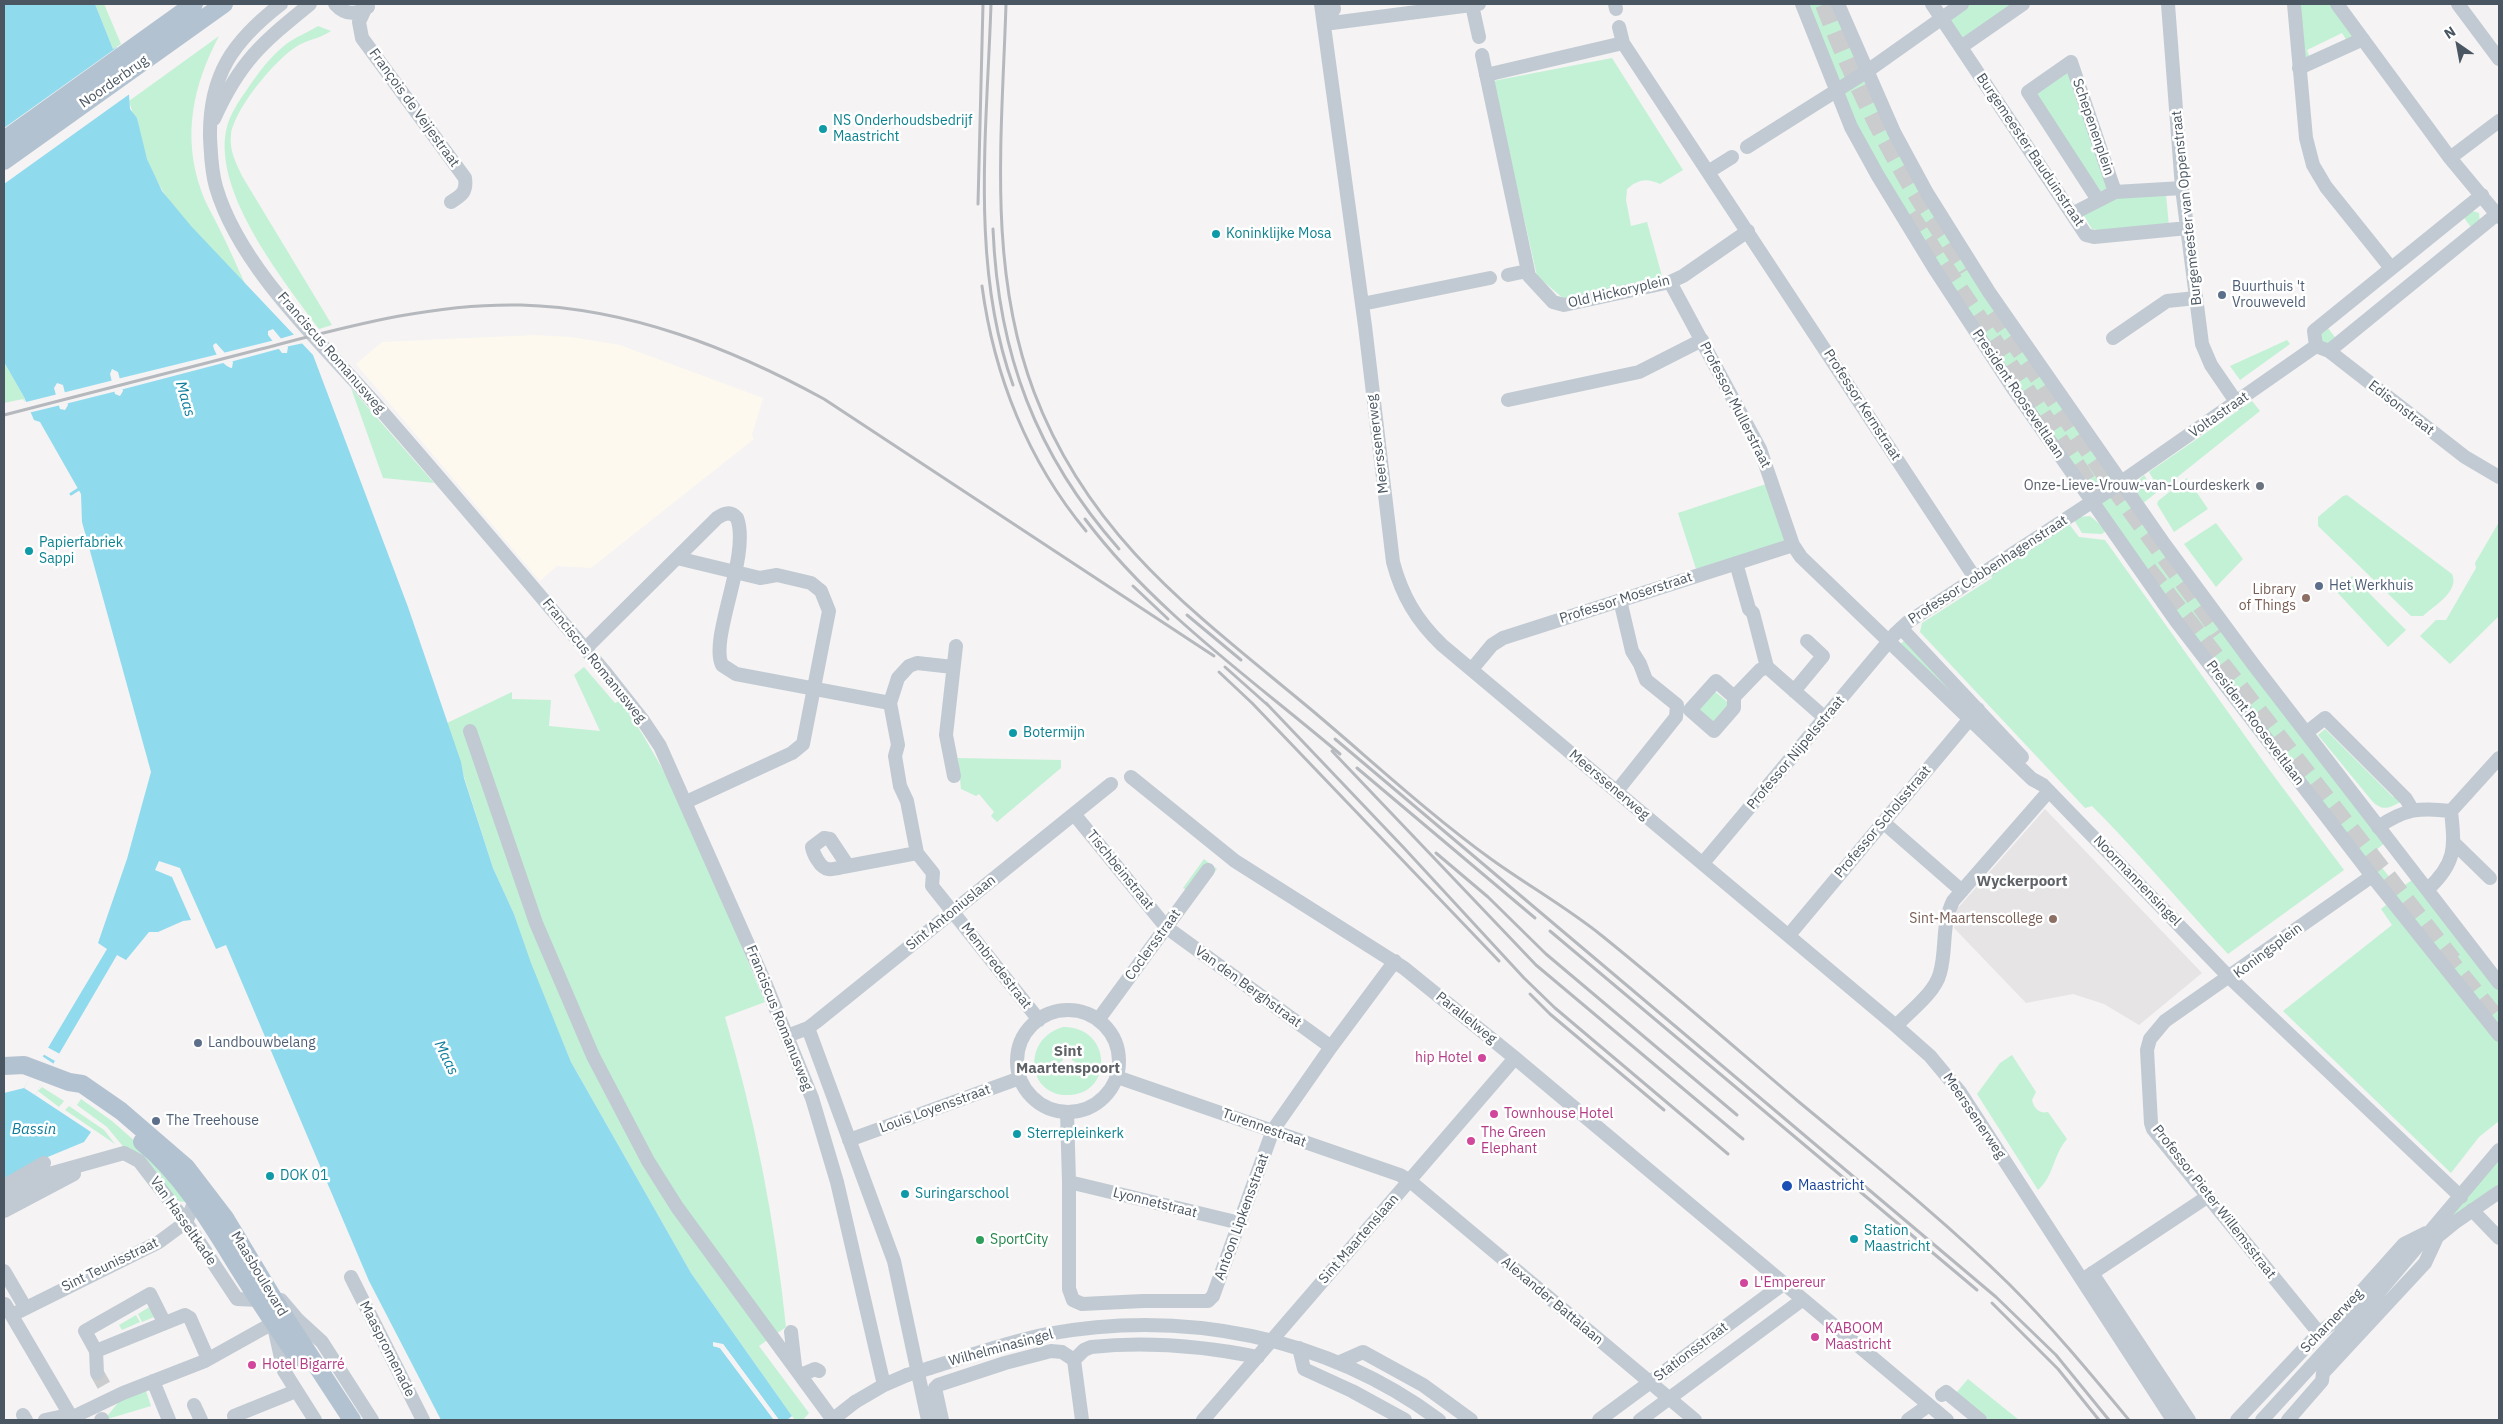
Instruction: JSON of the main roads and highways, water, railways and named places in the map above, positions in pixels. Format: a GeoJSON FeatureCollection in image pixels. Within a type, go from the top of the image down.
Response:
{"type":"FeatureCollection","features":[{"type":"Feature","properties":{"kind":"main road","name":"Noorderbrug"},"geometry":{"type":"LineString","coordinates":[[4,140],[194,4]]}},
{"type":"Feature","properties":{"kind":"main road","name":"Noorderbrug"},"geometry":{"type":"LineString","coordinates":[[4,161],[224,4]]}},
{"type":"Feature","properties":{"kind":"main road"},"geometry":{"type":"LineString","coordinates":[[4,1066],[24,1065],[42,1070],[69,1082],[76,1093],[151,1142]]}},
{"type":"Feature","properties":{"kind":"main road","name":"Maasboulevard"},"geometry":{"type":"LineString","coordinates":[[151,1142],[262,1293],[345,1420]]}},
{"type":"Feature","properties":{"kind":"main road","name":"Maasboulevard"},"geometry":{"type":"LineString","coordinates":[[151,1142],[186,1166],[210,1196],[262,1293]]}},
{"type":"Feature","properties":{"kind":"main road","name":"Maasboulevard"},"geometry":{"type":"LineString","coordinates":[[279,1320],[352,1420]]}},
{"type":"Feature","properties":{"kind":"water"},"geometry":{"type":"Polygon","coordinates":[[[4,4],[95,4],[113,49],[117,47],[128,81],[130,109],[137,118],[147,159],[162,191],[191,226],[313,355],[408,607],[461,762],[464,778],[493,868],[514,914],[531,963],[571,1062],[691,1273],[792,1416],[787,1420],[779,1420],[723,1344],[713,1346],[720,1348],[774,1420],[441,1420],[369,1281],[226,945],[216,949],[180,868],[159,861],[155,870],[172,877],[191,920],[183,921],[158,932],[149,932],[126,960],[117,955],[35,1095],[91,1132],[84,1142],[38,1161],[4,1181],[4,1093],[24,1088],[107,949],[98,943],[127,859],[151,772],[82,522],[81,494],[40,422],[34,420],[24,397],[4,362],[4,4]],[[273,329],[268,331],[268,335],[282,353],[287,353],[288,347],[273,329]],[[216,343],[213,345],[220,359],[232,368],[233,362],[216,343]],[[112,369],[110,374],[115,394],[120,396],[123,391],[118,372],[112,369]],[[57,383],[54,388],[60,409],[65,410],[68,405],[63,385],[57,383]]]}},
{"type":"Feature","properties":{"kind":"waterway"},"geometry":{"type":"LineString","coordinates":[[71,494],[82,487]]}},
{"type":"Feature","properties":{"kind":"tunnel"},"geometry":{"type":"LineString","coordinates":[[1825,4],[1843,49],[1885,137],[1916,192],[1967,270]]}},
{"type":"Feature","properties":{"kind":"tunnel"},"geometry":{"type":"LineString","coordinates":[[1909,215],[2095,495]]}},
{"type":"Feature","properties":{"kind":"tunnel"},"geometry":{"type":"LineString","coordinates":[[1994,311],[2112,483],[2221,632]]}},
{"type":"Feature","properties":{"kind":"tunnel"},"geometry":{"type":"LineString","coordinates":[[2147,570],[2452,961]]}},
{"type":"Feature","properties":{"kind":"tunnel"},"geometry":{"type":"LineString","coordinates":[[2442,953],[2499,1023]]}},
{"type":"Feature","properties":{"kind":"tunnel"},"geometry":{"type":"LineString","coordinates":[[97,1373],[106,1389]]}},
{"type":"Feature","properties":{"kind":"railway"},"geometry":{"type":"LineString","coordinates":[[978,204],[983,4]]}},
{"type":"Feature","properties":{"kind":"railway"},"geometry":{"type":"LineString","coordinates":[[991,4],[985,148],[984,197],[986,245],[991,293],[1000,340],[1013,385]]}},
{"type":"Feature","properties":{"kind":"railway"},"geometry":{"type":"LineString","coordinates":[[1006,4],[1001,200],[1003,249],[1009,297],[1019,345],[1034,392],[1057,444],[1085,491],[1117,533],[1189,607],[1423,806],[1491,859],[1601,935],[1932,1213],[2025,1300],[2129,1420]]}},
{"type":"Feature","properties":{"kind":"railway"},"geometry":{"type":"LineString","coordinates":[[993,229],[996,275],[1003,319],[1013,360],[1027,401],[1044,439],[1065,477],[1090,513],[1119,549]]}},
{"type":"Feature","properties":{"kind":"railway"},"geometry":{"type":"LineString","coordinates":[[982,286],[995,352],[1017,416],[1047,476],[1065,504],[1086,531]]}},
{"type":"Feature","properties":{"kind":"railway"},"geometry":{"type":"LineString","coordinates":[[4,415],[357,325],[422,312],[487,305],[521,305],[601,314],[678,334],[716,348],[753,363],[824,399],[1214,656]]}},
{"type":"Feature","properties":{"kind":"railway"},"geometry":{"type":"LineString","coordinates":[[1085,519],[1112,552],[1173,614],[1340,754]]}},
{"type":"Feature","properties":{"kind":"railway"},"geometry":{"type":"LineString","coordinates":[[1133,586],[1168,619]]}},
{"type":"Feature","properties":{"kind":"railway"},"geometry":{"type":"LineString","coordinates":[[1187,615],[1241,660]]}},
{"type":"Feature","properties":{"kind":"railway"},"geometry":{"type":"LineString","coordinates":[[1225,667],[1271,708]]}},
{"type":"Feature","properties":{"kind":"railway"},"geometry":{"type":"LineString","coordinates":[[1219,672],[1252,703],[1499,961]]}},
{"type":"Feature","properties":{"kind":"railway"},"geometry":{"type":"LineString","coordinates":[[1266,703],[1524,978],[1555,1008],[1728,1154]]}},
{"type":"Feature","properties":{"kind":"railway"},"geometry":{"type":"LineString","coordinates":[[1335,739],[1996,1297],[2056,1355],[2109,1420]]}},
{"type":"Feature","properties":{"kind":"railway"},"geometry":{"type":"LineString","coordinates":[[1332,751],[1536,965],[1743,1139]]}},
{"type":"Feature","properties":{"kind":"railway"},"geometry":{"type":"LineString","coordinates":[[1357,768],[1535,918]]}},
{"type":"Feature","properties":{"kind":"railway"},"geometry":{"type":"LineString","coordinates":[[1436,853],[1488,897],[1546,954],[1737,1115]]}},
{"type":"Feature","properties":{"kind":"railway"},"geometry":{"type":"LineString","coordinates":[[1550,931],[1977,1290]]}},
{"type":"Feature","properties":{"kind":"railway"},"geometry":{"type":"LineString","coordinates":[[1530,994],[1550,1014],[1664,1110]]}},
{"type":"Feature","properties":{"kind":"railway"},"geometry":{"type":"LineString","coordinates":[[1992,1303],[2058,1369],[2099,1420]]}},
{"type":"Feature","properties":{"kind":"place","name":"NS Onderhoudsbedrijf Maastricht"},"geometry":{"type":"Point","coordinates":[823,129]}},
{"type":"Feature","properties":{"kind":"place","name":"Koninklijke Mosa"},"geometry":{"type":"Point","coordinates":[1216,234]}},
{"type":"Feature","properties":{"kind":"place","name":"Buurthuis 't Vrouweveld"},"geometry":{"type":"Point","coordinates":[2222,295]}},
{"type":"Feature","properties":{"kind":"place","name":"Onze-Lieve-Vrouw-van-Lourdeskerk"},"geometry":{"type":"Point","coordinates":[2260,486]}},
{"type":"Feature","properties":{"kind":"place","name":"Papierfabriek Sappi"},"geometry":{"type":"Point","coordinates":[29,551]}},
{"type":"Feature","properties":{"kind":"place","name":"Het Werkhuis"},"geometry":{"type":"Point","coordinates":[2319,586]}},
{"type":"Feature","properties":{"kind":"place","name":"Library of Things"},"geometry":{"type":"Point","coordinates":[2306,598]}},
{"type":"Feature","properties":{"kind":"place","name":"Botermijn"},"geometry":{"type":"Point","coordinates":[1013,733]}},
{"type":"Feature","properties":{"kind":"place","name":"Sint-Maartenscollege"},"geometry":{"type":"Point","coordinates":[2053,919]}},
{"type":"Feature","properties":{"kind":"place","name":"Landbouwbelang"},"geometry":{"type":"Point","coordinates":[198,1043]}},
{"type":"Feature","properties":{"kind":"place","name":"hip Hotel"},"geometry":{"type":"Point","coordinates":[1482,1058]}},
{"type":"Feature","properties":{"kind":"place","name":"Townhouse Hotel"},"geometry":{"type":"Point","coordinates":[1494,1114]}},
{"type":"Feature","properties":{"kind":"place","name":"The Treehouse"},"geometry":{"type":"Point","coordinates":[156,1121]}},
{"type":"Feature","properties":{"kind":"place","name":"Sterrepleinkerk"},"geometry":{"type":"Point","coordinates":[1017,1134]}},
{"type":"Feature","properties":{"kind":"place","name":"The Green Elephant"},"geometry":{"type":"Point","coordinates":[1471,1141]}},
{"type":"Feature","properties":{"kind":"place","name":"DOK 01"},"geometry":{"type":"Point","coordinates":[270,1176]}},
{"type":"Feature","properties":{"kind":"place","name":"Maastricht"},"geometry":{"type":"Point","coordinates":[1787,1186]}},
{"type":"Feature","properties":{"kind":"place","name":"Suringarschool"},"geometry":{"type":"Point","coordinates":[905,1194]}},
{"type":"Feature","properties":{"kind":"place","name":"Station Maastricht"},"geometry":{"type":"Point","coordinates":[1854,1239]}},
{"type":"Feature","properties":{"kind":"place","name":"SportCity"},"geometry":{"type":"Point","coordinates":[980,1240]}},
{"type":"Feature","properties":{"kind":"place","name":"L'Empereur"},"geometry":{"type":"Point","coordinates":[1744,1283]}},
{"type":"Feature","properties":{"kind":"place","name":"KABOOM Maastricht"},"geometry":{"type":"Point","coordinates":[1815,1337]}},
{"type":"Feature","properties":{"kind":"place","name":"Hotel Bigarré"},"geometry":{"type":"Point","coordinates":[252,1365]}},
{"type":"Feature","properties":{"kind":"district","name":"Wyckerpoort"},"geometry":{"type":"Point","coordinates":[2022,882]}},
{"type":"Feature","properties":{"kind":"district","name":"Sint Maartenspoort"},"geometry":{"type":"Point","coordinates":[1068,1060]}},
{"type":"Feature","properties":{"kind":"water label","name":"Maas"},"geometry":{"type":"Point","coordinates":[185,399]}},
{"type":"Feature","properties":{"kind":"water label","name":"Maas"},"geometry":{"type":"Point","coordinates":[446,1058]}},
{"type":"Feature","properties":{"kind":"water label","name":"Bassin"},"geometry":{"type":"Point","coordinates":[34,1130]}}]}
